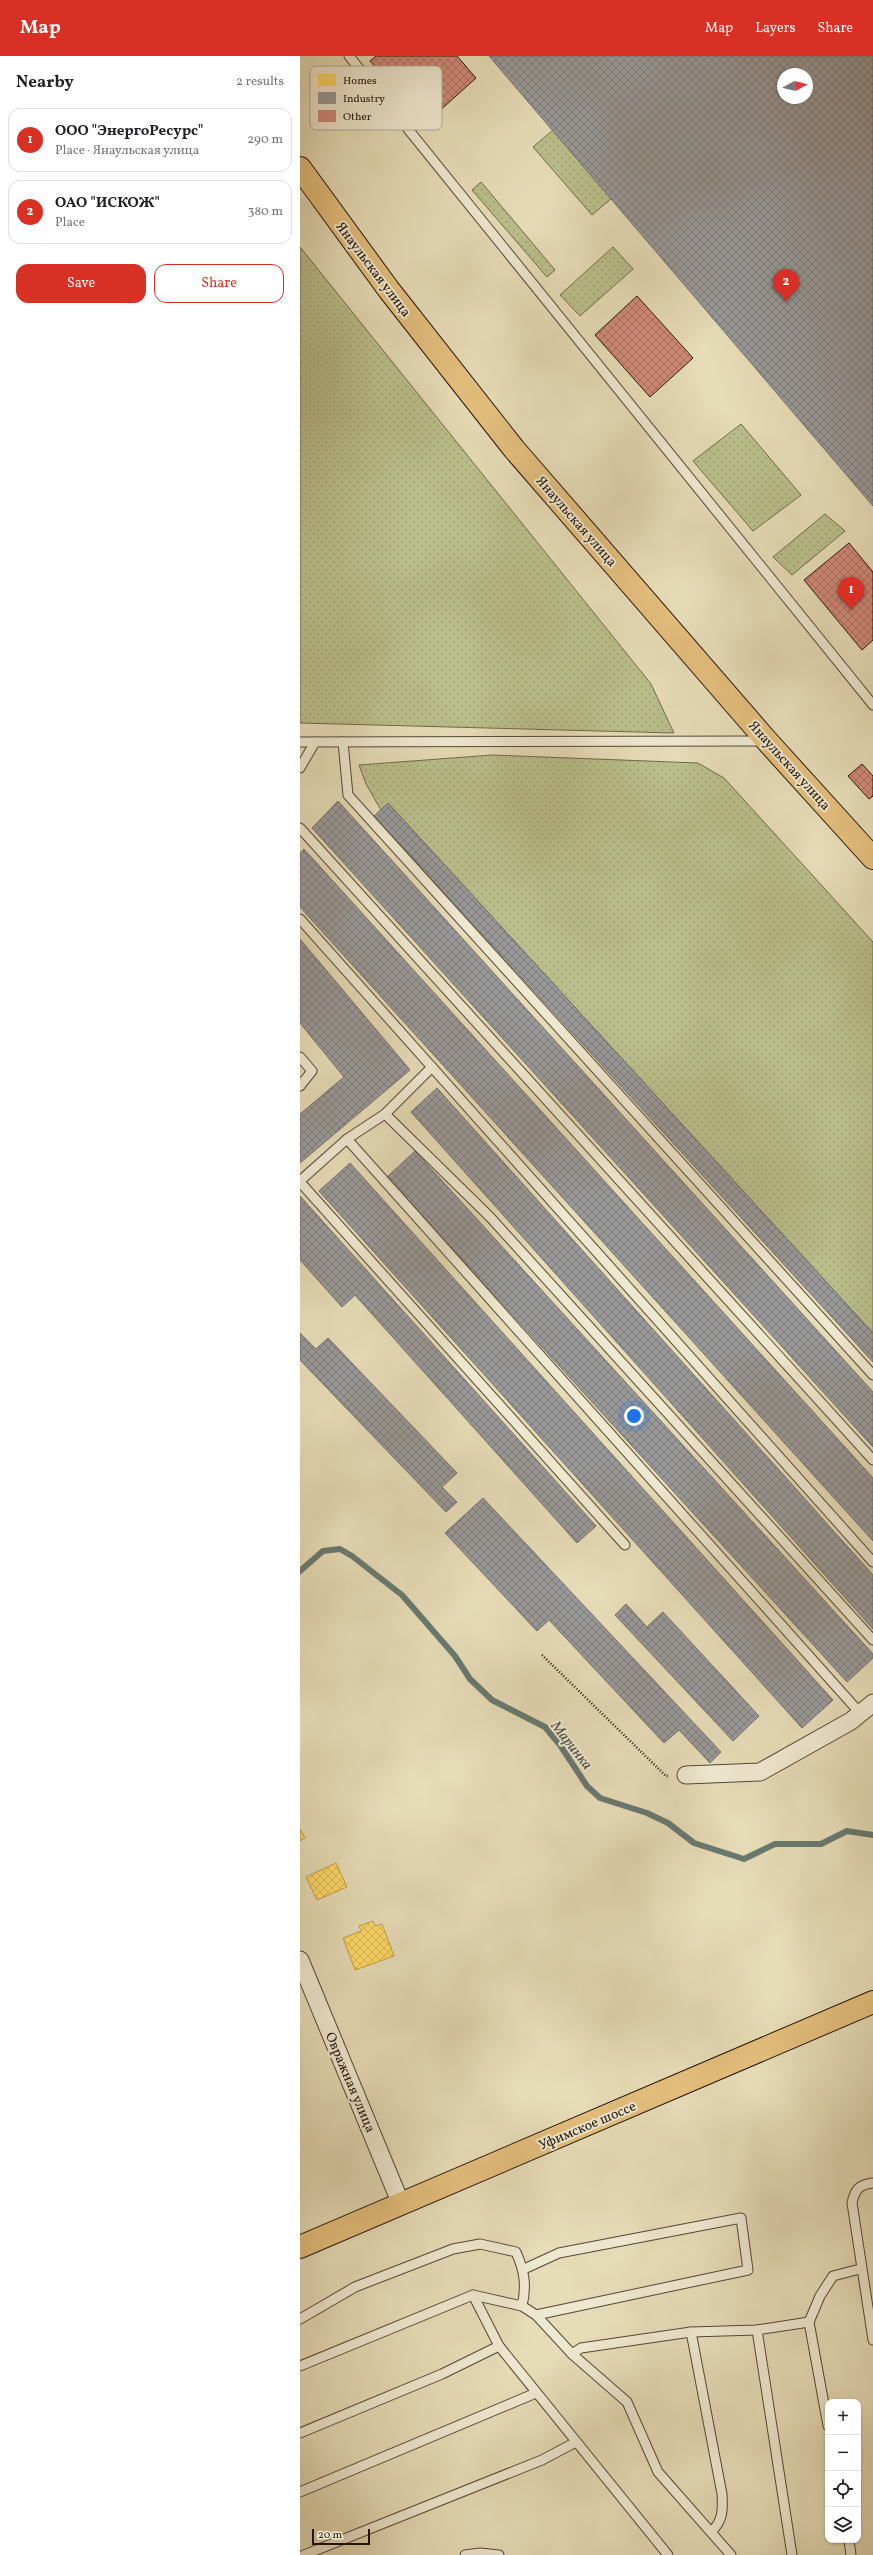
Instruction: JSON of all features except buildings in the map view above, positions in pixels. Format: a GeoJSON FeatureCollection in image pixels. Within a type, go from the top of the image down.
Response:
{"type":"FeatureCollection","features":[{"type":"Feature","properties":{"kind":"main road","name":"Янаульская улица"},"geometry":{"type":"LineString","coordinates":[[300,168],[389,290],[514,449],[767,741],[873,858]]}},
{"type":"Feature","properties":{"kind":"main road","name":"Уфимское шоссе"},"geometry":{"type":"LineString","coordinates":[[300,2247],[873,2002]]}},
{"type":"Feature","properties":{"kind":"street"},"geometry":{"type":"LineString","coordinates":[[686,1774],[760,1772],[860,1713],[873,1703]]}},
{"type":"Feature","properties":{"kind":"street","name":"Овражная улица"},"geometry":{"type":"LineString","coordinates":[[300,1960],[401,2204]]}},
{"type":"Feature","properties":{"kind":"lane"},"geometry":{"type":"LineString","coordinates":[[350,56],[358,66]]}},
{"type":"Feature","properties":{"kind":"lane"},"geometry":{"type":"LineString","coordinates":[[410,130],[873,705]]}},
{"type":"Feature","properties":{"kind":"lane"},"geometry":{"type":"LineString","coordinates":[[300,742],[767,741]]}},
{"type":"Feature","properties":{"kind":"lane"},"geometry":{"type":"LineString","coordinates":[[300,768],[315,742]]}},
{"type":"Feature","properties":{"kind":"lane"},"geometry":{"type":"LineString","coordinates":[[343,742],[348,795],[873,1374]]}},
{"type":"Feature","properties":{"kind":"lane"},"geometry":{"type":"LineString","coordinates":[[300,828],[873,1460]]}},
{"type":"Feature","properties":{"kind":"lane"},"geometry":{"type":"LineString","coordinates":[[300,919],[873,1562]]}},
{"type":"Feature","properties":{"kind":"lane"},"geometry":{"type":"LineString","coordinates":[[300,1057],[312,1071],[300,1086]]}},
{"type":"Feature","properties":{"kind":"lane"},"geometry":{"type":"LineString","coordinates":[[432,1067],[385,1114],[347,1139],[300,1181],[625,1545]]}},
{"type":"Feature","properties":{"kind":"lane"},"geometry":{"type":"LineString","coordinates":[[385,1114],[490,1217],[873,1640]]}},
{"type":"Feature","properties":{"kind":"lane"},"geometry":{"type":"LineString","coordinates":[[347,1139],[860,1713]]}},
{"type":"Feature","properties":{"kind":"lane"},"geometry":{"type":"LineString","coordinates":[[873,2183],[861,2185],[854,2192],[852,2203],[860,2269],[873,2340]]}},
{"type":"Feature","properties":{"kind":"lane"},"geometry":{"type":"LineString","coordinates":[[524,2269],[559,2253],[741,2218],[748,2270],[536,2315]]}},
{"type":"Feature","properties":{"kind":"lane"},"geometry":{"type":"LineString","coordinates":[[300,2319],[355,2287],[453,2249],[480,2244],[504,2248],[516,2252],[524,2269],[526,2291],[522,2306]]}},
{"type":"Feature","properties":{"kind":"lane"},"geometry":{"type":"LineString","coordinates":[[825,2410],[809,2322],[820,2296],[833,2276],[860,2269]]}},
{"type":"Feature","properties":{"kind":"lane"},"geometry":{"type":"LineString","coordinates":[[473,2295],[499,2346],[668,2555]]}},
{"type":"Feature","properties":{"kind":"lane"},"geometry":{"type":"LineString","coordinates":[[300,2366],[473,2295],[522,2306],[536,2315],[572,2354],[627,2402],[658,2472],[731,2555]]}},
{"type":"Feature","properties":{"kind":"lane"},"geometry":{"type":"LineString","coordinates":[[572,2354],[581,2348],[691,2332],[756,2330],[809,2322]]}},
{"type":"Feature","properties":{"kind":"lane"},"geometry":{"type":"LineString","coordinates":[[756,2330],[792,2555]]}},
{"type":"Feature","properties":{"kind":"lane"},"geometry":{"type":"LineString","coordinates":[[691,2332],[722,2494],[723,2512],[719,2524],[711,2532]]}},
{"type":"Feature","properties":{"kind":"lane"},"geometry":{"type":"LineString","coordinates":[[300,2433],[442,2374],[499,2346]]}},
{"type":"Feature","properties":{"kind":"lane"},"geometry":{"type":"LineString","coordinates":[[300,2492],[536,2393]]}},
{"type":"Feature","properties":{"kind":"lane"},"geometry":{"type":"LineString","coordinates":[[304,2555],[542,2460],[576,2442]]}},
{"type":"Feature","properties":{"kind":"lane"},"geometry":{"type":"LineString","coordinates":[[849,2543],[851,2555]]}},
{"type":"Feature","properties":{"kind":"lane"},"geometry":{"type":"LineString","coordinates":[[464,2555],[480,2552],[500,2555]]}},
{"type":"Feature","properties":{"kind":"path"},"geometry":{"type":"LineString","coordinates":[[542,1655],[666,1776],[686,1774]]}},
{"type":"Feature","properties":{"kind":"green space"},"geometry":{"type":"Polygon","coordinates":[[[553,130],[612,198],[592,215],[533,147],[553,130]]]}},
{"type":"Feature","properties":{"kind":"green space"},"geometry":{"type":"Polygon","coordinates":[[[481,182],[555,270],[547,277],[472,190],[481,182]]]}},
{"type":"Feature","properties":{"kind":"green space"},"geometry":{"type":"Polygon","coordinates":[[[300,247],[651,684],[674,733],[300,723],[300,247]]]}},
{"type":"Feature","properties":{"kind":"green space"},"geometry":{"type":"Polygon","coordinates":[[[613,247],[633,269],[580,316],[560,295],[613,247]]]}},
{"type":"Feature","properties":{"kind":"green space"},"geometry":{"type":"Polygon","coordinates":[[[741,424],[801,495],[753,531],[693,461],[741,424]]]}},
{"type":"Feature","properties":{"kind":"green space"},"geometry":{"type":"Polygon","coordinates":[[[825,514],[845,531],[792,575],[773,557],[825,514]]]}},
{"type":"Feature","properties":{"kind":"green space"},"geometry":{"type":"Polygon","coordinates":[[[492,755],[698,763],[724,778],[873,942],[873,1333],[388,803],[381,810],[366,784],[359,765],[492,755]]]}},
{"type":"Feature","properties":{"kind":"waterway","name":"Маринка"},"geometry":{"type":"LineString","coordinates":[[300,1571],[323,1551],[340,1549],[352,1556],[402,1595],[455,1656],[470,1679],[492,1700],[545,1727],[560,1745],[587,1786],[600,1798],[647,1813],[668,1823],[694,1843],[744,1859],[775,1844],[821,1844],[847,1831],[873,1835]]}},
{"type":"Feature","properties":{"kind":"place","name":"ОАО \"ИСКОЖ\""},"geometry":{"type":"Point","coordinates":[786,302]}},
{"type":"Feature","properties":{"kind":"place","name":"ООО \"ЭнергоРесурс\""},"geometry":{"type":"Point","coordinates":[851,610]}}]}
